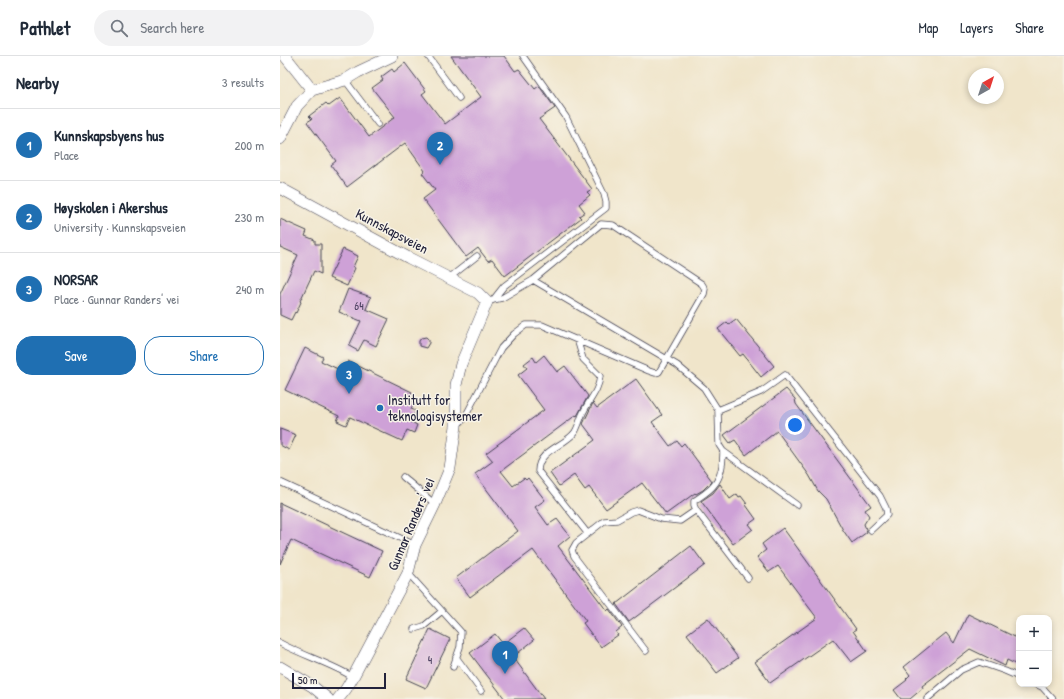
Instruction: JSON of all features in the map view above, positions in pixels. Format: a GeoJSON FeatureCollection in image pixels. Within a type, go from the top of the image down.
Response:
{"type":"FeatureCollection","features":[{"type":"Feature","properties":{"kind":"street"},"geometry":{"type":"LineString","coordinates":[[285,56],[312,90]]}},
{"type":"Feature","properties":{"kind":"street"},"geometry":{"type":"LineString","coordinates":[[280,140],[297,106],[312,90],[345,80],[358,72],[392,56]]}},
{"type":"Feature","properties":{"kind":"street","name":"Kunnskapsveien"},"geometry":{"type":"LineString","coordinates":[[280,188],[409,258],[478,293],[490,301]]}},
{"type":"Feature","properties":{"kind":"street","name":"Gunnar Randers' vei"},"geometry":{"type":"LineString","coordinates":[[338,699],[353,677],[408,573],[415,545],[435,504],[450,468],[456,426],[456,386],[461,364],[490,301]]}},
{"type":"Feature","properties":{"kind":"street"},"geometry":{"type":"LineString","coordinates":[[280,667],[312,686],[328,699]]}},
{"type":"Feature","properties":{"kind":"lane"},"geometry":{"type":"LineString","coordinates":[[428,56],[459,98]]}},
{"type":"Feature","properties":{"kind":"lane"},"geometry":{"type":"LineString","coordinates":[[490,301],[504,286],[606,208],[604,194],[566,117],[523,56]]}},
{"type":"Feature","properties":{"kind":"lane"},"geometry":{"type":"LineString","coordinates":[[345,80],[378,124]]}},
{"type":"Feature","properties":{"kind":"lane"},"geometry":{"type":"LineString","coordinates":[[456,426],[464,419],[500,348],[514,334],[526,325],[542,325],[655,372],[659,372],[663,368],[666,358],[704,294],[705,289],[702,284],[613,225],[601,224],[533,280],[502,298],[490,301]]}},
{"type":"Feature","properties":{"kind":"lane"},"geometry":{"type":"LineString","coordinates":[[449,278],[477,256]]}},
{"type":"Feature","properties":{"kind":"lane"},"geometry":{"type":"LineString","coordinates":[[533,280],[666,358],[677,365],[704,388],[718,410],[719,445],[723,451],[797,505]]}},
{"type":"Feature","properties":{"kind":"lane"},"geometry":{"type":"LineString","coordinates":[[577,339],[583,359],[600,376],[597,389],[582,414],[574,433],[545,455],[538,466],[538,471],[588,534]]}},
{"type":"Feature","properties":{"kind":"lane"},"geometry":{"type":"LineString","coordinates":[[718,410],[761,392],[784,375],[880,496],[886,508],[887,515],[871,530]]}},
{"type":"Feature","properties":{"kind":"lane"},"geometry":{"type":"LineString","coordinates":[[723,451],[723,462],[718,478],[714,485],[694,500],[694,505],[696,510],[748,578]]}},
{"type":"Feature","properties":{"kind":"lane"},"geometry":{"type":"LineString","coordinates":[[403,477],[435,504]]}},
{"type":"Feature","properties":{"kind":"lane"},"geometry":{"type":"LineString","coordinates":[[280,482],[415,545]]}},
{"type":"Feature","properties":{"kind":"lane"},"geometry":{"type":"LineString","coordinates":[[646,651],[574,556],[572,550],[576,543],[604,522],[617,520],[631,512],[638,510],[661,519],[680,521],[696,510]]}},
{"type":"Feature","properties":{"kind":"lane"},"geometry":{"type":"LineString","coordinates":[[408,573],[461,632],[460,647],[452,667]]}},
{"type":"Feature","properties":{"kind":"lane"},"geometry":{"type":"LineString","coordinates":[[414,629],[424,626],[442,611]]}},
{"type":"Feature","properties":{"kind":"lane"},"geometry":{"type":"LineString","coordinates":[[280,643],[296,652],[340,669],[353,677]]}},
{"type":"Feature","properties":{"kind":"lane"},"geometry":{"type":"LineString","coordinates":[[456,657],[481,691]]}},
{"type":"Feature","properties":{"kind":"lane"},"geometry":{"type":"LineString","coordinates":[[927,699],[961,670],[979,662],[1016,676]]}},
{"type":"Feature","properties":{"kind":"lane"},"geometry":{"type":"LineString","coordinates":[[1042,687],[1053,699]]}},
{"type":"Feature","properties":{"kind":"building"},"geometry":{"type":"Polygon","coordinates":[[[451,56],[504,56],[515,71],[519,69],[535,89],[539,86],[555,108],[539,119],[592,189],[587,192],[590,195],[579,204],[585,212],[579,216],[581,218],[505,276],[492,259],[488,261],[478,248],[466,257],[423,199],[435,190],[422,173],[425,171],[405,143],[347,187],[331,165],[336,161],[307,122],[312,119],[309,116],[326,103],[329,106],[340,98],[369,137],[395,117],[372,88],[383,80],[381,77],[392,69],[394,72],[405,63],[426,91],[422,94],[445,124],[481,97],[451,56]]]}},
{"type":"Feature","properties":{"kind":"building"},"geometry":{"type":"Polygon","coordinates":[[[280,219],[307,231],[305,236],[315,240],[315,244],[321,244],[321,274],[314,271],[296,313],[295,312],[291,320],[280,315],[280,294],[298,255],[280,247],[280,219]]]}},
{"type":"Feature","properties":{"kind":"building"},"geometry":{"type":"Polygon","coordinates":[[[343,249],[358,256],[353,267],[355,268],[347,286],[329,278],[343,249]]]}},
{"type":"Feature","properties":{"kind":"building"},"geometry":{"type":"Polygon","coordinates":[[[348,289],[371,297],[366,309],[389,319],[376,346],[364,340],[358,351],[349,346],[361,321],[339,312],[348,289]]]}},
{"type":"Feature","properties":{"kind":"building"},"geometry":{"type":"Polygon","coordinates":[[[736,319],[774,366],[761,377],[743,354],[740,356],[718,329],[727,322],[729,324],[736,319]]]}},
{"type":"Feature","properties":{"kind":"building"},"geometry":{"type":"Polygon","coordinates":[[[426,337],[429,340],[429,343],[426,348],[419,346],[419,341],[421,338],[426,337]]]}},
{"type":"Feature","properties":{"kind":"building"},"geometry":{"type":"Polygon","coordinates":[[[305,348],[323,357],[321,361],[344,372],[348,361],[412,392],[409,399],[414,402],[411,409],[416,411],[411,422],[417,425],[414,433],[407,430],[402,441],[350,417],[346,425],[337,421],[339,416],[285,390],[305,348]]]}},
{"type":"Feature","properties":{"kind":"building"},"geometry":{"type":"Polygon","coordinates":[[[544,355],[557,372],[565,366],[588,396],[577,416],[576,415],[501,471],[513,486],[524,478],[526,480],[528,478],[545,500],[535,507],[548,525],[557,519],[570,536],[558,546],[607,611],[609,609],[622,627],[616,632],[618,635],[601,647],[583,623],[586,621],[533,550],[470,597],[456,578],[518,531],[475,474],[493,461],[486,453],[544,410],[518,375],[527,368],[524,364],[533,357],[536,362],[544,355]]]}},
{"type":"Feature","properties":{"kind":"building"},"geometry":{"type":"Polygon","coordinates":[[[636,379],[662,415],[652,422],[670,446],[677,441],[681,446],[684,443],[712,481],[703,490],[696,494],[695,493],[666,514],[642,483],[606,509],[589,487],[585,490],[574,475],[559,486],[550,473],[595,440],[583,424],[593,403],[597,408],[636,379]]]}},
{"type":"Feature","properties":{"kind":"building"},"geometry":{"type":"Polygon","coordinates":[[[786,389],[795,399],[796,404],[871,506],[865,510],[869,516],[864,524],[867,532],[852,543],[826,499],[818,491],[809,475],[777,431],[746,455],[735,440],[730,443],[724,435],[786,389]]]}},
{"type":"Feature","properties":{"kind":"building"},"geometry":{"type":"Polygon","coordinates":[[[280,429],[296,435],[289,450],[280,445],[280,429]]]}},
{"type":"Feature","properties":{"kind":"building"},"geometry":{"type":"Polygon","coordinates":[[[720,484],[730,499],[737,494],[739,497],[741,496],[756,519],[749,524],[753,529],[733,544],[701,501],[713,493],[720,484]]]}},
{"type":"Feature","properties":{"kind":"building"},"geometry":{"type":"Polygon","coordinates":[[[280,503],[382,551],[370,577],[291,540],[280,564],[280,503]]]}},
{"type":"Feature","properties":{"kind":"building"},"geometry":{"type":"Polygon","coordinates":[[[783,528],[856,629],[853,631],[867,651],[851,662],[833,639],[770,683],[755,662],[817,618],[778,566],[769,572],[757,557],[766,550],[762,544],[783,528]]]}},
{"type":"Feature","properties":{"kind":"building"},"geometry":{"type":"Polygon","coordinates":[[[691,546],[705,565],[629,622],[616,604],[691,546]]]}},
{"type":"Feature","properties":{"kind":"building"},"geometry":{"type":"Polygon","coordinates":[[[968,614],[1016,638],[1016,664],[1007,660],[1005,666],[970,649],[922,686],[923,688],[910,699],[901,699],[894,690],[907,680],[906,679],[910,675],[904,667],[946,633],[954,643],[968,614]]]}},
{"type":"Feature","properties":{"kind":"building"},"geometry":{"type":"Polygon","coordinates":[[[708,618],[738,658],[717,673],[687,634],[708,618]]]}},
{"type":"Feature","properties":{"kind":"building"},"geometry":{"type":"Polygon","coordinates":[[[524,628],[534,640],[513,657],[544,699],[505,699],[470,653],[495,634],[503,644],[524,628]]]}},
{"type":"Feature","properties":{"kind":"building"},"geometry":{"type":"Polygon","coordinates":[[[430,629],[450,639],[426,688],[406,679],[430,629]]]}},
{"type":"Feature","properties":{"kind":"place","name":"Høyskolen i Akershus"},"geometry":{"type":"Point","coordinates":[440,165]}},
{"type":"Feature","properties":{"kind":"place","name":"NORSAR"},"geometry":{"type":"Point","coordinates":[349,394]}},
{"type":"Feature","properties":{"kind":"place","name":"Institutt for teknologisystemer"},"geometry":{"type":"Point","coordinates":[380,408]}},
{"type":"Feature","properties":{"kind":"place","name":"Kunnskapsbyens hus"},"geometry":{"type":"Point","coordinates":[505,674]}}]}
